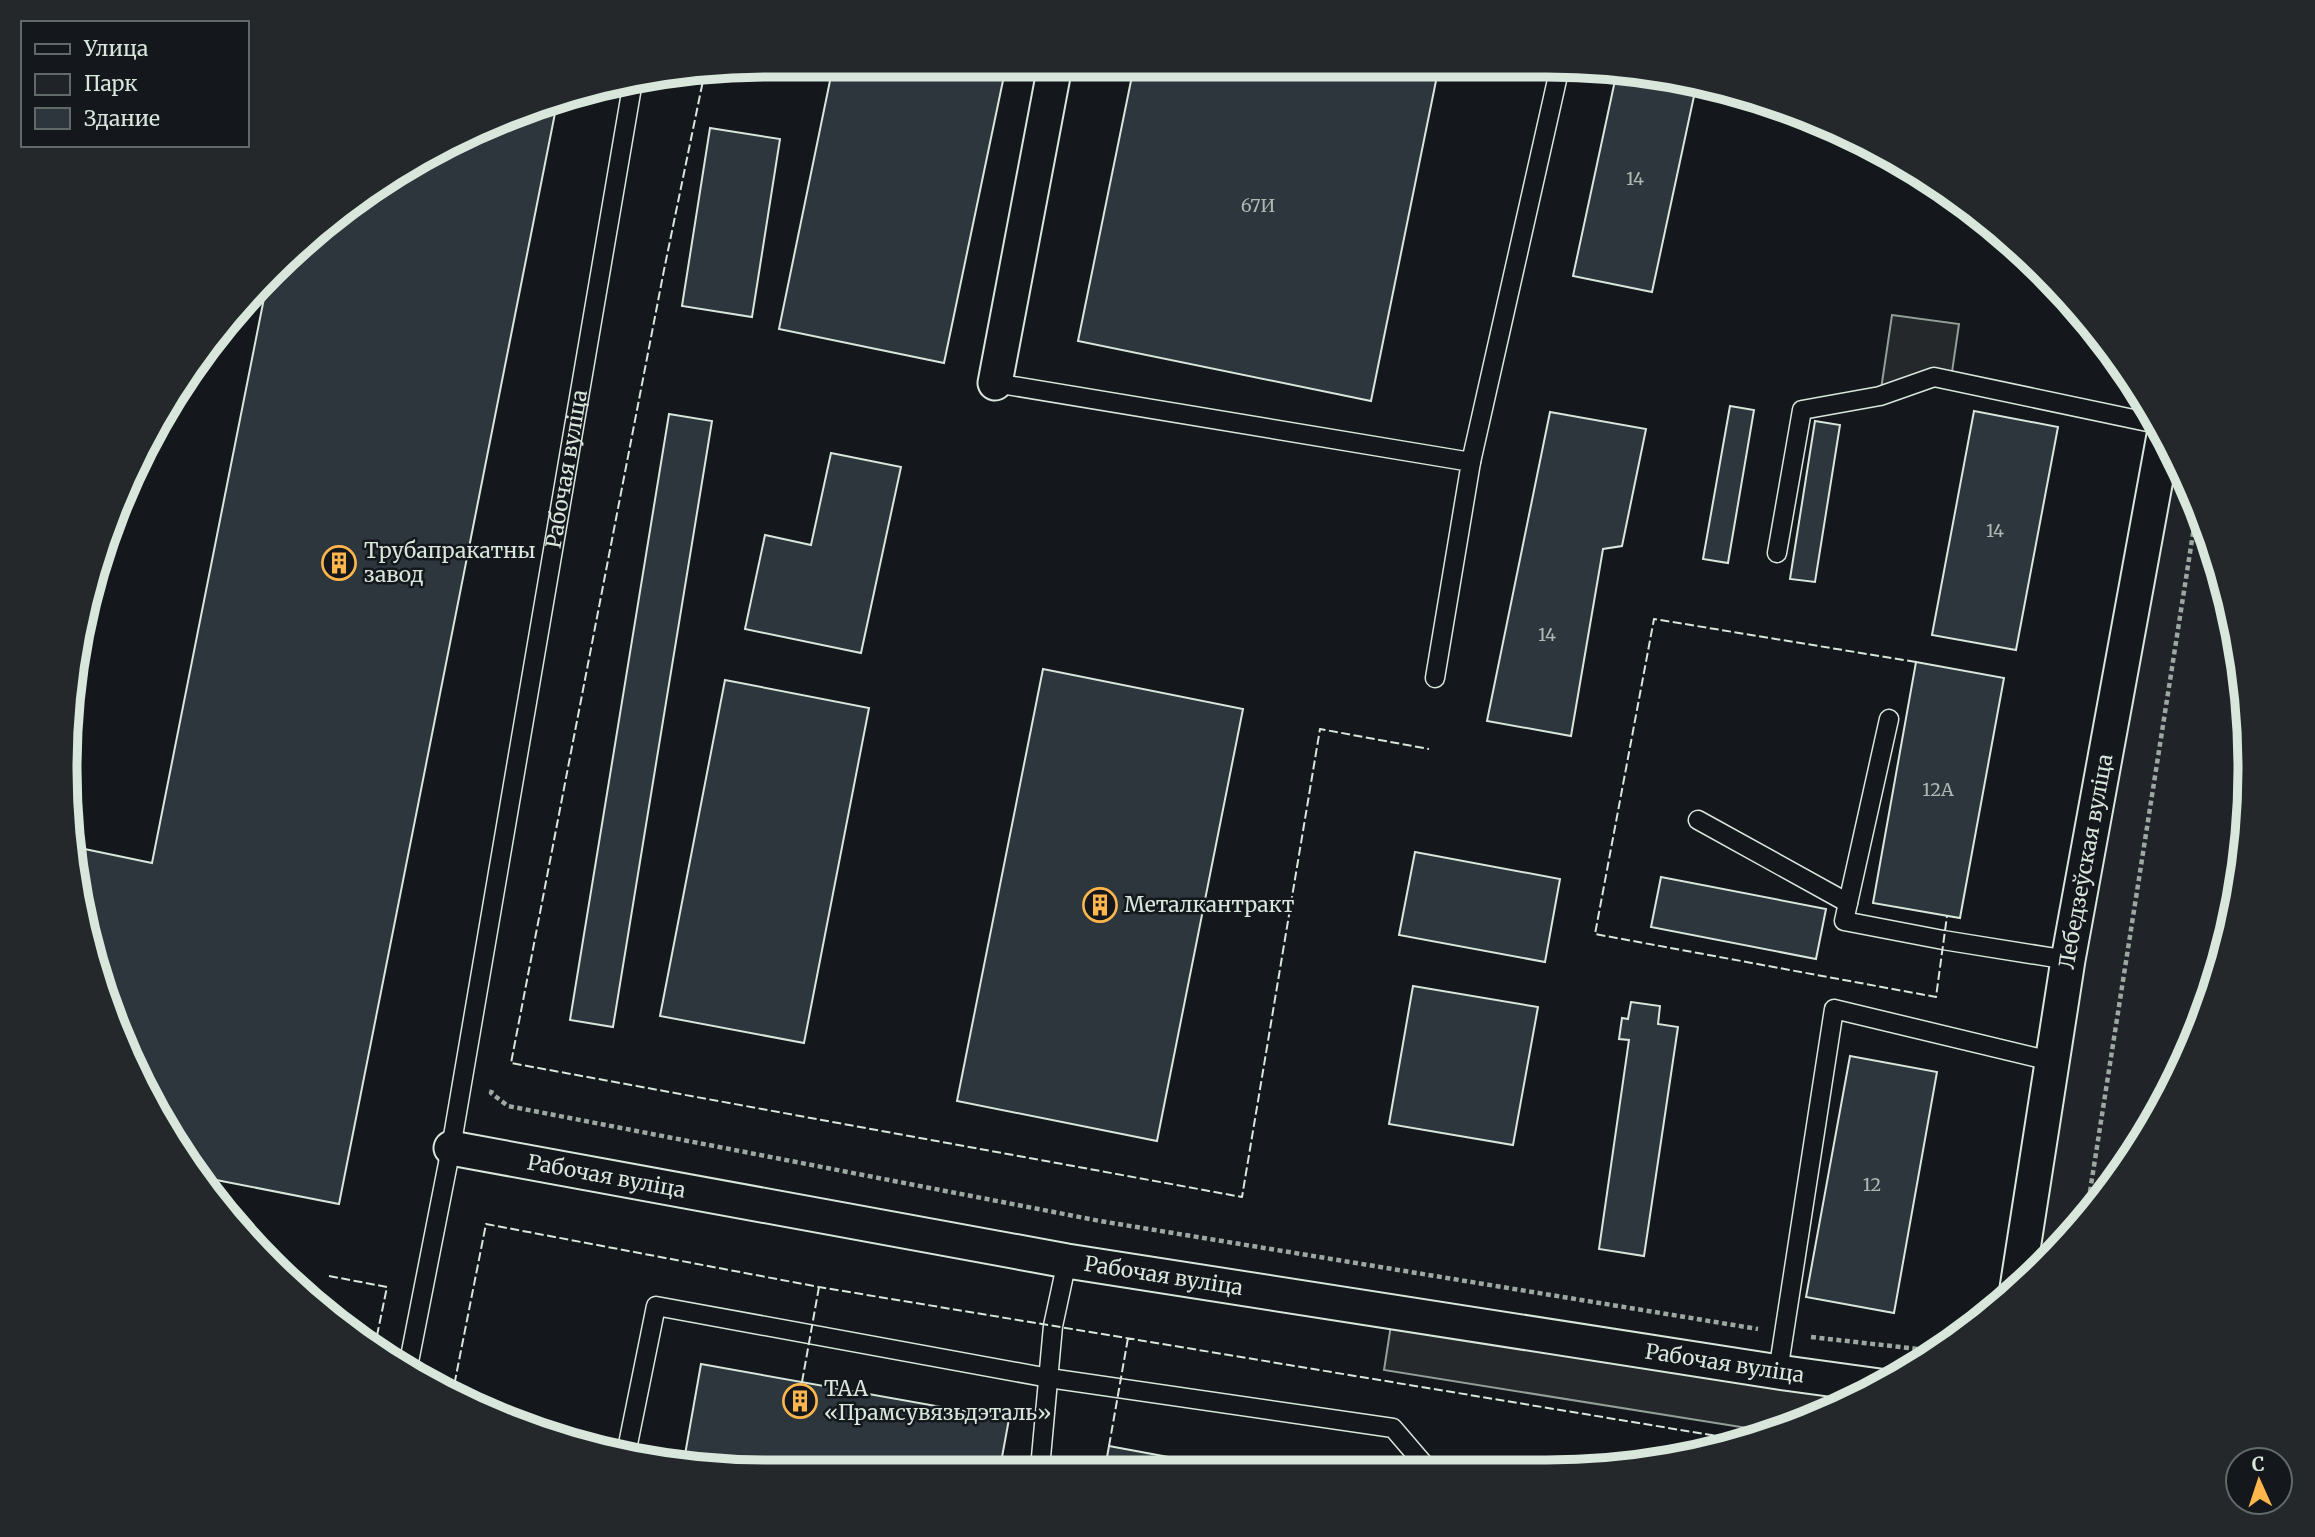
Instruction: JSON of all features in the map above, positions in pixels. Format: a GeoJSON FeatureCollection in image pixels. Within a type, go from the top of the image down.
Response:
{"type":"FeatureCollection","features":[{"type":"Feature","properties":{"kind":"street"},"geometry":{"type":"LineString","coordinates":[[995,383],[1053,77]]}},
{"type":"Feature","properties":{"kind":"street","name":"Лебедзеўская вуліца"},"geometry":{"type":"LineString","coordinates":[[2019,1272],[2068,960],[2161,452]]}},
{"type":"Feature","properties":{"kind":"street","name":"Рабочая вуліца"},"geometry":{"type":"LineString","coordinates":[[450,1148],[1067,1261],[1862,1384]]}},
{"type":"Feature","properties":{"kind":"lane"},"geometry":{"type":"LineString","coordinates":[[1435,678],[1471,462],[1558,77]]}},
{"type":"Feature","properties":{"kind":"lane","name":"Рабочая вуліца"},"geometry":{"type":"LineString","coordinates":[[410,1359],[450,1148],[632,90]]}},
{"type":"Feature","properties":{"kind":"lane"},"geometry":{"type":"LineString","coordinates":[[1777,553],[1802,410],[1880,396],[1934,377],[2144,421]]}},
{"type":"Feature","properties":{"kind":"lane"},"geometry":{"type":"LineString","coordinates":[[995,383],[1471,462]]}},
{"type":"Feature","properties":{"kind":"lane"},"geometry":{"type":"LineString","coordinates":[[1889,719],[1844,920],[1943,940],[2068,960]]}},
{"type":"Feature","properties":{"kind":"lane"},"geometry":{"type":"LineString","coordinates":[[1698,820],[1848,903]]}},
{"type":"Feature","properties":{"kind":"lane"},"geometry":{"type":"LineString","coordinates":[[1779,1372],[1834,1009],[2051,1061]]}},
{"type":"Feature","properties":{"kind":"lane"},"geometry":{"type":"LineString","coordinates":[[1041,1460],[1052,1326],[1067,1261]]}},
{"type":"Feature","properties":{"kind":"lane"},"geometry":{"type":"LineString","coordinates":[[627,1445],[656,1306],[1049,1378],[1393,1428],[1420,1460]]}},
{"type":"Feature","properties":{"kind":"path"},"geometry":{"type":"LineString","coordinates":[[2091,1194],[2194,528]]}},
{"type":"Feature","properties":{"kind":"path"},"geometry":{"type":"LineString","coordinates":[[492,1080],[491,1093],[508,1106],[1100,1221],[1785,1333],[1921,1349]]}},
{"type":"Feature","properties":{"kind":"green space"},"geometry":{"type":"Polygon","coordinates":[[[2161,452],[2201,546],[2225,634],[2232,678],[2237,723],[2237,814],[2225,903],[2201,991],[2167,1074],[2145,1114],[2095,1189],[2066,1224],[2020,1271],[2161,452]]]}},
{"type":"Feature","properties":{"kind":"shaded area"},"geometry":{"type":"Polygon","coordinates":[[[1892,315],[1959,324],[1951,379],[1880,396],[1892,315]]]}},
{"type":"Feature","properties":{"kind":"shaded area"},"geometry":{"type":"Polygon","coordinates":[[[1391,1325],[1837,1396],[1750,1429],[1384,1370],[1391,1325]]]}},
{"type":"Feature","properties":{"kind":"building"},"geometry":{"type":"Polygon","coordinates":[[[831,77],[1004,77],[944,363],[779,329],[831,77]]]}},
{"type":"Feature","properties":{"kind":"building"},"geometry":{"type":"Polygon","coordinates":[[[1132,77],[1437,77],[1371,401],[1078,341],[1132,77]]]}},
{"type":"Feature","properties":{"kind":"building"},"geometry":{"type":"Polygon","coordinates":[[[1615,81],[1695,93],[1652,292],[1573,276],[1615,81]]]}},
{"type":"Feature","properties":{"kind":"building","name":"Трубапракатны завод"},"geometry":{"type":"Polygon","coordinates":[[[555,111],[339,1204],[213,1179],[194,1153],[148,1074],[114,991],[101,947],[90,903],[82,848],[152,863],[264,297],[313,249],[384,194],[463,148],[555,111]]]}},
{"type":"Feature","properties":{"kind":"building"},"geometry":{"type":"Polygon","coordinates":[[[710,128],[780,139],[752,317],[682,306],[710,128]]]}},
{"type":"Feature","properties":{"kind":"building"},"geometry":{"type":"Polygon","coordinates":[[[1730,406],[1754,410],[1728,563],[1703,559],[1730,406]]]}},
{"type":"Feature","properties":{"kind":"building"},"geometry":{"type":"Polygon","coordinates":[[[1974,411],[2058,427],[2016,650],[1932,635],[1974,411]]]}},
{"type":"Feature","properties":{"kind":"building"},"geometry":{"type":"Polygon","coordinates":[[[1550,412],[1646,429],[1622,546],[1603,549],[1571,736],[1487,721],[1550,412]]]}},
{"type":"Feature","properties":{"kind":"building"},"geometry":{"type":"Polygon","coordinates":[[[669,414],[712,421],[613,1027],[570,1020],[669,414]]]}},
{"type":"Feature","properties":{"kind":"building"},"geometry":{"type":"Polygon","coordinates":[[[1815,421],[1840,425],[1815,582],[1790,579],[1815,421]]]}},
{"type":"Feature","properties":{"kind":"building"},"geometry":{"type":"Polygon","coordinates":[[[831,453],[901,467],[861,653],[745,629],[765,535],[811,545],[831,453]]]}},
{"type":"Feature","properties":{"kind":"building"},"geometry":{"type":"Polygon","coordinates":[[[1916,662],[2004,678],[1960,918],[1873,903],[1916,662]]]}},
{"type":"Feature","properties":{"kind":"building","name":"Металкантракт"},"geometry":{"type":"Polygon","coordinates":[[[1043,669],[1243,709],[1157,1141],[957,1101],[1043,669]]]}},
{"type":"Feature","properties":{"kind":"building"},"geometry":{"type":"Polygon","coordinates":[[[725,680],[869,708],[804,1043],[660,1016],[725,680]]]}},
{"type":"Feature","properties":{"kind":"building"},"geometry":{"type":"Polygon","coordinates":[[[1415,852],[1560,879],[1545,962],[1399,935],[1415,852]]]}},
{"type":"Feature","properties":{"kind":"building"},"geometry":{"type":"Polygon","coordinates":[[[1661,877],[1826,909],[1816,959],[1651,927],[1661,877]]]}},
{"type":"Feature","properties":{"kind":"building"},"geometry":{"type":"Polygon","coordinates":[[[1413,986],[1538,1007],[1513,1145],[1389,1124],[1413,986]]]}},
{"type":"Feature","properties":{"kind":"building"},"geometry":{"type":"Polygon","coordinates":[[[1631,1002],[1660,1006],[1658,1024],[1678,1027],[1644,1256],[1599,1249],[1629,1040],[1619,1039],[1622,1018],[1628,1019],[1631,1002]]]}},
{"type":"Feature","properties":{"kind":"building"},"geometry":{"type":"Polygon","coordinates":[[[1850,1056],[1937,1072],[1894,1313],[1806,1297],[1850,1056]]]}},
{"type":"Feature","properties":{"kind":"building","name":"ТАА «Прамсувязьдэталь»"},"geometry":{"type":"Polygon","coordinates":[[[701,1364],[1009,1419],[1001,1460],[768,1460],[685,1455],[701,1364]]]}},
{"type":"Feature","properties":{"kind":"building"},"geometry":{"type":"Polygon","coordinates":[[[1109,1446],[1184,1460],[1106,1460],[1109,1446]]]}},
{"type":"Feature","properties":{"kind":"fence"},"geometry":{"type":"LineString","coordinates":[[703,80],[511,1063],[1242,1197],[1320,729],[1429,749]]}},
{"type":"Feature","properties":{"kind":"fence"},"geometry":{"type":"LineString","coordinates":[[1916,662],[1654,619],[1595,934],[1936,997],[1947,916]]}},
{"type":"Feature","properties":{"kind":"fence"},"geometry":{"type":"LineString","coordinates":[[454,1384],[486,1224],[819,1287],[1722,1437]]}},
{"type":"Feature","properties":{"kind":"fence"},"geometry":{"type":"LineString","coordinates":[[329,1276],[387,1287],[377,1338]]}},
{"type":"Feature","properties":{"kind":"fence"},"geometry":{"type":"LineString","coordinates":[[802,1382],[819,1287]]}},
{"type":"Feature","properties":{"kind":"fence"},"geometry":{"type":"LineString","coordinates":[[1109,1446],[1128,1338]]}},
{"type":"Feature","properties":{"kind":"place","name":"Трубапракатны завод"},"geometry":{"type":"Point","coordinates":[339,563]}},
{"type":"Feature","properties":{"kind":"place","name":"Металкантракт"},"geometry":{"type":"Point","coordinates":[1100,905]}},
{"type":"Feature","properties":{"kind":"place","name":"ТАА «Прамсувязьдэталь»"},"geometry":{"type":"Point","coordinates":[800,1401]}}]}
